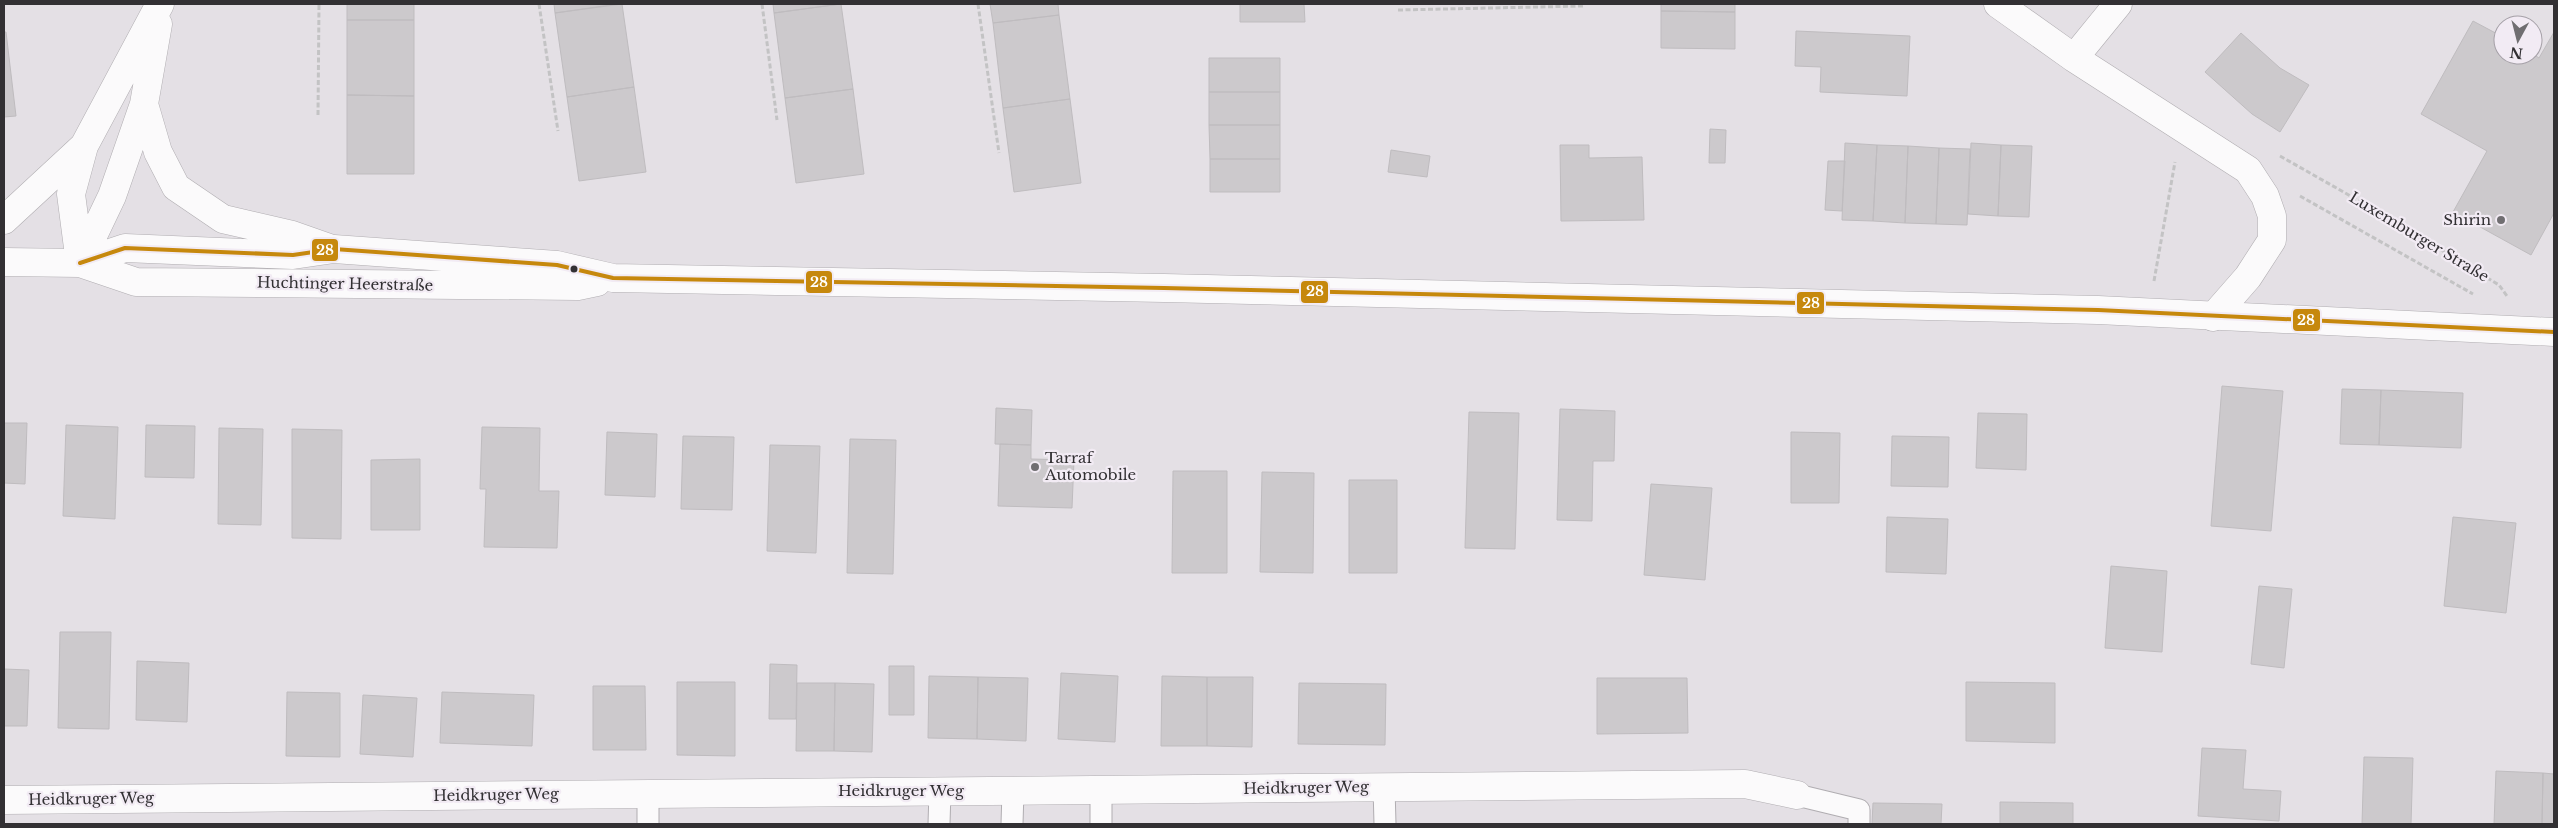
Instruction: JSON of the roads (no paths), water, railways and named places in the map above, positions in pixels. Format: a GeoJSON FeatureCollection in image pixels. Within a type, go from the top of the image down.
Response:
{"type":"FeatureCollection","features":[{"type":"Feature","properties":{"kind":"main road"},"geometry":{"type":"LineString","coordinates":[[80,263],[112,196],[144,104],[160,4]]}},
{"type":"Feature","properties":{"kind":"main road"},"geometry":{"type":"LineString","coordinates":[[80,263],[71,194],[84,146],[160,4]]}},
{"type":"Feature","properties":{"kind":"main road"},"geometry":{"type":"LineString","coordinates":[[1998,4],[2074,58],[2248,170],[2265,196],[2272,216],[2272,240],[2248,276],[2212,316]]}},
{"type":"Feature","properties":{"kind":"main road"},"geometry":{"type":"LineString","coordinates":[[2074,58],[2118,4]]}},
{"type":"Feature","properties":{"kind":"main road"},"geometry":{"type":"LineString","coordinates":[[144,104],[158,152],[176,187],[222,219],[292,235],[334,250]]}},
{"type":"Feature","properties":{"kind":"main road"},"geometry":{"type":"LineString","coordinates":[[4,220],[84,146]]}},
{"type":"Feature","properties":{"kind":"main road","name":"Huchtinger Heerstraße"},"geometry":{"type":"LineString","coordinates":[[80,263],[125,248],[293,255],[334,250],[557,265],[613,278],[1155,288],[2148,313],[2542,331]]}},
{"type":"Feature","properties":{"kind":"main road","name":"Huchtinger Heerstraße"},"geometry":{"type":"LineString","coordinates":[[4,262],[80,263],[136,282],[578,286],[613,278]]}},
{"type":"Feature","properties":{"kind":"main road","name":"Heidkruger Weg"},"geometry":{"type":"LineString","coordinates":[[4,800],[1745,784],[1797,795]]}},
{"type":"Feature","properties":{"kind":"lane"},"geometry":{"type":"LineString","coordinates":[[1384,787],[1385,824]]}},
{"type":"Feature","properties":{"kind":"lane"},"geometry":{"type":"LineString","coordinates":[[1101,790],[1101,824]]}},
{"type":"Feature","properties":{"kind":"lane"},"geometry":{"type":"LineString","coordinates":[[939,824],[940,791]]}},
{"type":"Feature","properties":{"kind":"lane"},"geometry":{"type":"LineString","coordinates":[[1012,824],[1013,791]]}},
{"type":"Feature","properties":{"kind":"lane"},"geometry":{"type":"LineString","coordinates":[[648,794],[648,824]]}},
{"type":"Feature","properties":{"kind":"lane"},"geometry":{"type":"LineString","coordinates":[[1797,795],[1859,810],[1859,824]]}},
{"type":"Feature","properties":{"kind":"place","name":"Shirin"},"geometry":{"type":"Point","coordinates":[2501,220]}},
{"type":"Feature","properties":{"kind":"place","name":"Tarraf Automobile"},"geometry":{"type":"Point","coordinates":[1035,467]}}]}
